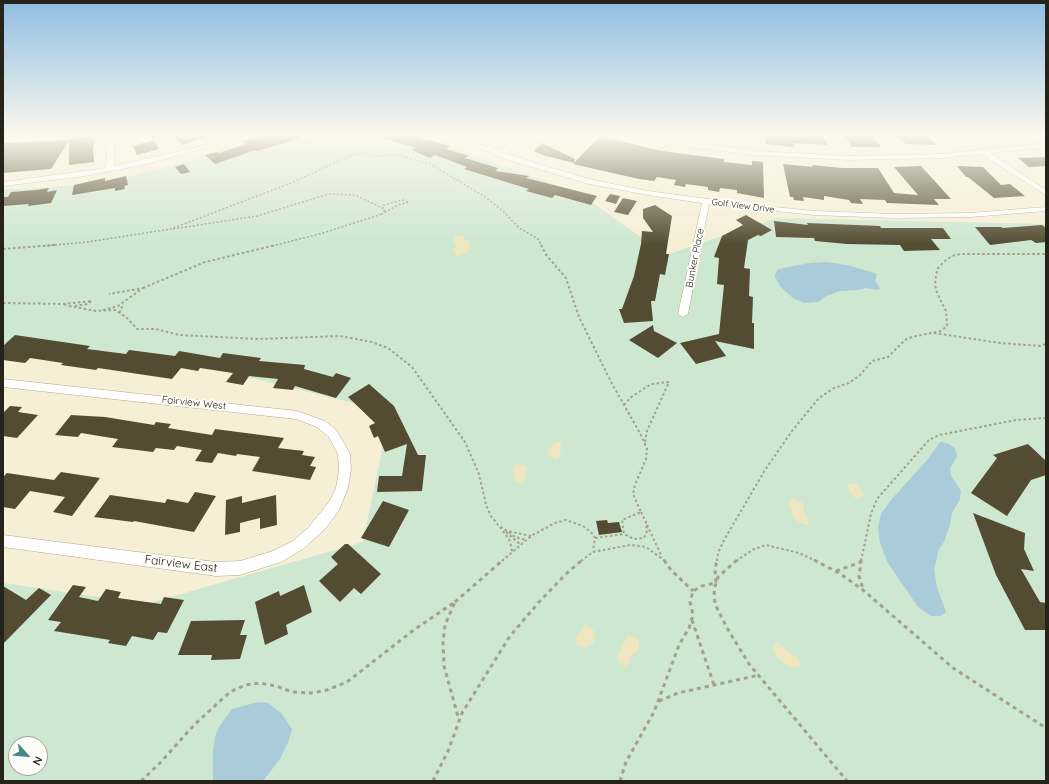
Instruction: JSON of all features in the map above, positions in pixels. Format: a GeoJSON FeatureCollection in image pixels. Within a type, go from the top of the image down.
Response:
{"type":"FeatureCollection","features":[{"type":"Feature","properties":{"kind":"street"},"geometry":{"type":"LineString","coordinates":[[3,184],[94,172]]}},
{"type":"Feature","properties":{"kind":"street","name":"Golf View Drive"},"geometry":{"type":"LineString","coordinates":[[555,172],[592,182],[648,193],[814,213],[894,216],[970,215],[1046,209]]}},
{"type":"Feature","properties":{"kind":"street"},"geometry":{"type":"LineString","coordinates":[[1013,172],[1046,193]]}},
{"type":"Feature","properties":{"kind":"street","name":"Bunker Place"},"geometry":{"type":"LineString","coordinates":[[683,314],[706,201]]}},
{"type":"Feature","properties":{"kind":"street","name":"Fairview West"},"geometry":{"type":"LineString","coordinates":[[3,383],[289,413],[306,417],[321,424],[337,440],[344,454],[344,479]]}},
{"type":"Feature","properties":{"kind":"street","name":"Fairview East"},"geometry":{"type":"LineString","coordinates":[[3,541],[216,569],[240,568],[276,557],[298,545],[321,524],[334,506],[339,497],[344,479]]}},
{"type":"Feature","properties":{"kind":"path"},"geometry":{"type":"LineString","coordinates":[[3,250],[87,242],[171,229],[291,183],[316,172]]}},
{"type":"Feature","properties":{"kind":"path"},"geometry":{"type":"LineString","coordinates":[[443,172],[484,196],[504,212],[519,228],[538,239],[547,256],[566,278],[572,302],[611,382],[645,443],[647,450],[646,459],[635,485],[633,494],[663,559],[671,570],[693,591]]}},
{"type":"Feature","properties":{"kind":"path"},"geometry":{"type":"LineString","coordinates":[[171,229],[176,230],[257,216],[329,194],[340,193],[355,195],[383,209]]}},
{"type":"Feature","properties":{"kind":"path"},"geometry":{"type":"LineString","coordinates":[[109,294],[143,288],[205,262],[309,237],[382,214],[398,205],[409,202],[405,200],[384,205],[382,206],[385,210],[382,214]]}},
{"type":"Feature","properties":{"kind":"path"},"geometry":{"type":"LineString","coordinates":[[716,583],[716,564],[718,553],[724,540],[765,470],[792,431],[819,398],[834,388],[849,383],[860,375],[872,361],[888,357],[905,340],[912,336],[941,331],[947,326],[946,311],[937,293],[935,285],[937,269],[946,260],[952,256],[961,254],[1046,254]]}},
{"type":"Feature","properties":{"kind":"path"},"geometry":{"type":"LineString","coordinates":[[98,311],[118,306],[143,288]]}},
{"type":"Feature","properties":{"kind":"path"},"geometry":{"type":"LineString","coordinates":[[120,313],[122,306],[127,300]]}},
{"type":"Feature","properties":{"kind":"path"},"geometry":{"type":"LineString","coordinates":[[3,304],[64,304],[92,301],[83,305],[69,306]]}},
{"type":"Feature","properties":{"kind":"path"},"geometry":{"type":"LineString","coordinates":[[64,304],[98,311],[115,310],[137,329],[156,329],[179,335],[259,340],[340,336],[372,342],[388,348],[412,367],[465,442],[478,474],[486,505],[491,516],[510,541],[512,552]]}},
{"type":"Feature","properties":{"kind":"path"},"geometry":{"type":"LineString","coordinates":[[933,333],[1000,343],[1040,346],[1046,344]]}},
{"type":"Feature","properties":{"kind":"path"},"geometry":{"type":"LineString","coordinates":[[624,405],[630,398],[650,384],[669,382],[647,431],[645,443]]}},
{"type":"Feature","properties":{"kind":"path"},"geometry":{"type":"LineString","coordinates":[[863,590],[859,576],[861,562],[871,514],[877,499],[929,440],[939,435],[1016,420],[1046,418]]}},
{"type":"Feature","properties":{"kind":"path"},"geometry":{"type":"LineString","coordinates":[[624,534],[622,520],[641,512]]}},
{"type":"Feature","properties":{"kind":"path"},"geometry":{"type":"LineString","coordinates":[[141,781],[160,763],[194,724],[230,692],[245,686],[260,683],[276,686],[292,692],[311,694],[327,690],[347,682],[415,629],[455,602],[531,536],[555,523],[566,520],[584,526],[595,538],[593,552]]}},
{"type":"Feature","properties":{"kind":"path"},"geometry":{"type":"LineString","coordinates":[[595,538],[624,534],[634,539],[644,538],[647,531],[646,522]]}},
{"type":"Feature","properties":{"kind":"path"},"geometry":{"type":"LineString","coordinates":[[498,525],[507,531],[531,536]]}},
{"type":"Feature","properties":{"kind":"path"},"geometry":{"type":"LineString","coordinates":[[498,525],[515,537],[526,540]]}},
{"type":"Feature","properties":{"kind":"path"},"geometry":{"type":"LineString","coordinates":[[498,525],[521,546]]}},
{"type":"Feature","properties":{"kind":"path"},"geometry":{"type":"LineString","coordinates":[[433,781],[448,751],[462,713],[510,636],[567,574],[593,552],[630,545],[646,547],[663,559]]}},
{"type":"Feature","properties":{"kind":"path"},"geometry":{"type":"LineString","coordinates":[[846,781],[749,664],[727,628],[715,604],[714,589],[718,577],[740,557],[754,549],[766,545],[781,548],[798,553],[836,571],[863,590],[953,668],[1046,728]]}},
{"type":"Feature","properties":{"kind":"path"},"geometry":{"type":"LineString","coordinates":[[836,571],[861,562]]}},
{"type":"Feature","properties":{"kind":"path"},"geometry":{"type":"LineString","coordinates":[[620,781],[626,762],[648,726],[679,645],[689,628],[693,615],[690,602],[693,591],[702,586],[716,583]]}},
{"type":"Feature","properties":{"kind":"path"},"geometry":{"type":"LineString","coordinates":[[455,602],[445,625],[443,643],[444,666],[459,720]]}},
{"type":"Feature","properties":{"kind":"path"},"geometry":{"type":"LineString","coordinates":[[692,619],[714,685]]}},
{"type":"Feature","properties":{"kind":"path"},"geometry":{"type":"LineString","coordinates":[[658,701],[678,693],[759,675]]}},
{"type":"Feature","properties":{"kind":"green space"},"geometry":{"type":"Polygon","coordinates":[[[149,172],[519,172],[579,193],[666,255],[776,218],[1046,224],[1046,781],[3,781],[3,583],[146,604],[363,542],[390,412],[162,356],[3,349],[3,190],[106,183],[149,172]]]}},
{"type":"Feature","properties":{"kind":"sand"},"geometry":{"type":"Polygon","coordinates":[[[453,237],[463,237],[470,242],[469,245],[472,248],[468,252],[457,256],[453,251],[457,245],[453,237]]]}},
{"type":"Feature","properties":{"kind":"sand"},"geometry":{"type":"Polygon","coordinates":[[[560,442],[562,444],[560,450],[561,455],[557,459],[552,458],[547,454],[548,451],[554,443],[560,442]]]}},
{"type":"Feature","properties":{"kind":"sand"},"geometry":{"type":"Polygon","coordinates":[[[517,464],[523,464],[527,468],[525,480],[521,484],[515,482],[513,468],[517,464]]]}},
{"type":"Feature","properties":{"kind":"sand"},"geometry":{"type":"Polygon","coordinates":[[[848,484],[857,484],[864,496],[857,499],[853,496],[848,487],[848,484]]]}},
{"type":"Feature","properties":{"kind":"sand"},"geometry":{"type":"Polygon","coordinates":[[[792,499],[804,504],[803,512],[809,520],[808,525],[802,524],[795,519],[789,506],[789,501],[792,499]]]}},
{"type":"Feature","properties":{"kind":"sand"},"geometry":{"type":"Polygon","coordinates":[[[586,624],[594,631],[595,639],[592,644],[584,648],[577,644],[576,636],[582,631],[582,627],[586,624]]]}},
{"type":"Feature","properties":{"kind":"sand"},"geometry":{"type":"Polygon","coordinates":[[[628,636],[638,638],[639,646],[638,650],[631,656],[629,664],[624,666],[619,662],[617,656],[628,636]]]}},
{"type":"Feature","properties":{"kind":"sand"},"geometry":{"type":"Polygon","coordinates":[[[775,643],[782,645],[788,652],[798,658],[801,665],[799,667],[789,667],[784,664],[774,653],[775,643]]]}},
{"type":"Feature","properties":{"kind":"water"},"geometry":{"type":"Polygon","coordinates":[[[826,262],[847,265],[877,274],[875,281],[880,288],[879,290],[865,288],[859,290],[840,291],[826,296],[818,302],[804,303],[793,298],[786,292],[780,286],[775,276],[779,269],[809,263],[826,262]]]}},
{"type":"Feature","properties":{"kind":"water"},"geometry":{"type":"Polygon","coordinates":[[[940,442],[947,443],[955,448],[957,456],[950,468],[951,476],[961,491],[960,499],[952,513],[950,525],[944,542],[939,549],[934,569],[937,587],[946,612],[941,616],[931,616],[918,607],[888,563],[880,543],[878,528],[881,514],[891,500],[928,459],[940,442]]]}},
{"type":"Feature","properties":{"kind":"water"},"geometry":{"type":"Polygon","coordinates":[[[258,702],[268,703],[281,713],[292,729],[288,743],[280,759],[263,781],[213,781],[213,751],[215,737],[219,727],[232,709],[258,702]]]}},
{"type":"Feature","properties":{"kind":"building"},"geometry":{"type":"Polygon","coordinates":[[[3,172],[20,172],[3,173],[3,172]]]}},
{"type":"Feature","properties":{"kind":"building"},"geometry":{"type":"Polygon","coordinates":[[[179,172],[190,172],[181,174],[179,172]]]}},
{"type":"Feature","properties":{"kind":"building"},"geometry":{"type":"Polygon","coordinates":[[[472,172],[499,172],[529,176],[526,178],[597,196],[591,205],[555,195],[552,198],[526,191],[529,189],[472,172]]]}},
{"type":"Feature","properties":{"kind":"building"},"geometry":{"type":"Polygon","coordinates":[[[606,172],[763,172],[764,198],[737,193],[737,190],[720,188],[719,192],[708,190],[708,187],[686,184],[685,187],[674,185],[676,180],[657,177],[654,181],[606,172]]]}},
{"type":"Feature","properties":{"kind":"building"},"geometry":{"type":"Polygon","coordinates":[[[785,172],[880,172],[894,193],[918,195],[898,172],[926,172],[951,199],[934,199],[939,205],[887,203],[885,200],[860,199],[863,204],[851,203],[849,200],[824,196],[824,200],[803,197],[804,201],[794,200],[793,197],[790,197],[785,172]]]}},
{"type":"Feature","properties":{"kind":"building"},"geometry":{"type":"Polygon","coordinates":[[[962,172],[988,172],[1001,185],[1010,184],[1025,196],[994,198],[966,177],[962,172]]]}},
{"type":"Feature","properties":{"kind":"building"},"geometry":{"type":"Polygon","coordinates":[[[126,176],[128,185],[124,186],[125,189],[115,191],[115,188],[72,195],[74,185],[105,178],[105,181],[126,176]]]}},
{"type":"Feature","properties":{"kind":"building"},"geometry":{"type":"Polygon","coordinates":[[[49,188],[47,192],[57,190],[51,203],[28,206],[29,204],[3,206],[3,197],[8,197],[11,192],[49,188]]]}},
{"type":"Feature","properties":{"kind":"building"},"geometry":{"type":"Polygon","coordinates":[[[610,194],[620,196],[616,204],[605,201],[610,194]]]}},
{"type":"Feature","properties":{"kind":"building"},"geometry":{"type":"Polygon","coordinates":[[[623,198],[637,201],[628,215],[614,212],[623,198]]]}},
{"type":"Feature","properties":{"kind":"building"},"geometry":{"type":"Polygon","coordinates":[[[655,205],[672,216],[666,254],[669,254],[665,275],[660,274],[655,301],[651,301],[653,321],[624,323],[619,309],[622,309],[634,276],[641,244],[642,231],[653,232],[643,218],[643,209],[655,205]]]}},
{"type":"Feature","properties":{"kind":"building"},"geometry":{"type":"Polygon","coordinates":[[[746,215],[772,230],[761,236],[758,235],[748,240],[744,268],[750,269],[749,296],[753,297],[752,323],[754,323],[754,349],[715,341],[726,356],[696,364],[680,343],[719,334],[724,285],[717,284],[719,258],[714,257],[722,236],[743,225],[736,220],[746,215]]]}},
{"type":"Feature","properties":{"kind":"building"},"geometry":{"type":"Polygon","coordinates":[[[774,221],[808,225],[807,223],[880,226],[881,228],[943,228],[951,239],[931,239],[940,250],[904,251],[900,245],[847,244],[815,241],[814,238],[776,237],[774,221]]]}},
{"type":"Feature","properties":{"kind":"building"},"geometry":{"type":"Polygon","coordinates":[[[1042,225],[1046,228],[1046,242],[1036,243],[1031,240],[990,245],[975,227],[1003,228],[1042,225]]]}},
{"type":"Feature","properties":{"kind":"building"},"geometry":{"type":"Polygon","coordinates":[[[653,325],[654,331],[677,343],[658,358],[629,340],[653,325]]]}},
{"type":"Feature","properties":{"kind":"building"},"geometry":{"type":"Polygon","coordinates":[[[15,335],[90,346],[87,349],[126,354],[129,350],[175,356],[179,351],[220,358],[223,353],[261,358],[259,361],[305,365],[304,369],[333,377],[336,373],[351,378],[336,398],[295,386],[293,390],[273,388],[278,379],[249,376],[243,385],[226,382],[233,373],[200,368],[198,371],[181,368],[172,379],[98,368],[96,370],[61,365],[63,363],[30,358],[25,363],[3,360],[3,346],[15,335]]]}},
{"type":"Feature","properties":{"kind":"building"},"geometry":{"type":"Polygon","coordinates":[[[369,384],[394,406],[418,455],[426,455],[422,491],[377,492],[379,476],[402,476],[407,444],[385,452],[378,436],[374,438],[369,426],[375,423],[348,397],[369,384]]]}},
{"type":"Feature","properties":{"kind":"building"},"geometry":{"type":"Polygon","coordinates":[[[10,406],[22,407],[18,412],[38,415],[17,438],[3,436],[3,413],[10,406]]]}},
{"type":"Feature","properties":{"kind":"building"},"geometry":{"type":"Polygon","coordinates":[[[71,415],[105,417],[154,425],[156,422],[171,424],[168,428],[212,435],[215,429],[284,438],[278,448],[304,451],[302,455],[315,457],[310,466],[316,467],[310,480],[252,471],[260,457],[237,454],[236,456],[218,453],[212,463],[195,461],[202,450],[177,446],[174,450],[156,448],[153,452],[112,447],[118,439],[81,433],[78,437],[55,435],[71,415]]]}},
{"type":"Feature","properties":{"kind":"building"},"geometry":{"type":"Polygon","coordinates":[[[1028,444],[1046,461],[1046,475],[1031,480],[1007,516],[971,493],[997,458],[993,455],[1028,444]]]}},
{"type":"Feature","properties":{"kind":"building"},"geometry":{"type":"Polygon","coordinates":[[[61,472],[100,478],[72,516],[53,512],[65,497],[30,491],[15,509],[3,507],[3,477],[7,473],[54,480],[61,472]]]}},
{"type":"Feature","properties":{"kind":"building"},"geometry":{"type":"Polygon","coordinates":[[[195,492],[216,496],[194,532],[134,521],[94,517],[110,495],[165,503],[167,499],[188,503],[195,492]]]}},
{"type":"Feature","properties":{"kind":"building"},"geometry":{"type":"Polygon","coordinates":[[[276,495],[277,525],[260,529],[260,518],[240,523],[240,532],[225,535],[226,500],[242,496],[242,503],[276,495]]]}},
{"type":"Feature","properties":{"kind":"building"},"geometry":{"type":"Polygon","coordinates":[[[383,501],[409,510],[389,547],[361,538],[383,501]]]}},
{"type":"Feature","properties":{"kind":"building"},"geometry":{"type":"Polygon","coordinates":[[[973,513],[1025,533],[1024,549],[1034,571],[1021,569],[1040,602],[1046,603],[1046,630],[1025,630],[996,575],[973,513]]]}},
{"type":"Feature","properties":{"kind":"building"},"geometry":{"type":"Polygon","coordinates":[[[607,520],[608,523],[619,522],[622,532],[599,535],[596,521],[607,520]]]}},
{"type":"Feature","properties":{"kind":"building"},"geometry":{"type":"Polygon","coordinates":[[[345,544],[348,544],[381,574],[361,594],[354,588],[340,602],[319,581],[338,564],[331,557],[345,544]]]}},
{"type":"Feature","properties":{"kind":"building"},"geometry":{"type":"Polygon","coordinates":[[[73,585],[86,587],[79,597],[98,601],[106,589],[121,592],[118,598],[161,604],[164,597],[184,600],[167,633],[158,632],[153,640],[132,636],[126,646],[108,643],[110,640],[54,631],[61,622],[48,620],[73,585]]]}},
{"type":"Feature","properties":{"kind":"building"},"geometry":{"type":"Polygon","coordinates":[[[304,585],[312,612],[286,625],[288,634],[265,645],[255,602],[279,591],[280,596],[304,585]]]}},
{"type":"Feature","properties":{"kind":"building"},"geometry":{"type":"Polygon","coordinates":[[[3,586],[26,600],[39,588],[51,595],[3,644],[3,586]]]}},
{"type":"Feature","properties":{"kind":"building"},"geometry":{"type":"Polygon","coordinates":[[[245,620],[240,635],[247,635],[240,659],[211,660],[212,655],[178,655],[191,621],[245,620]]]}}]}
